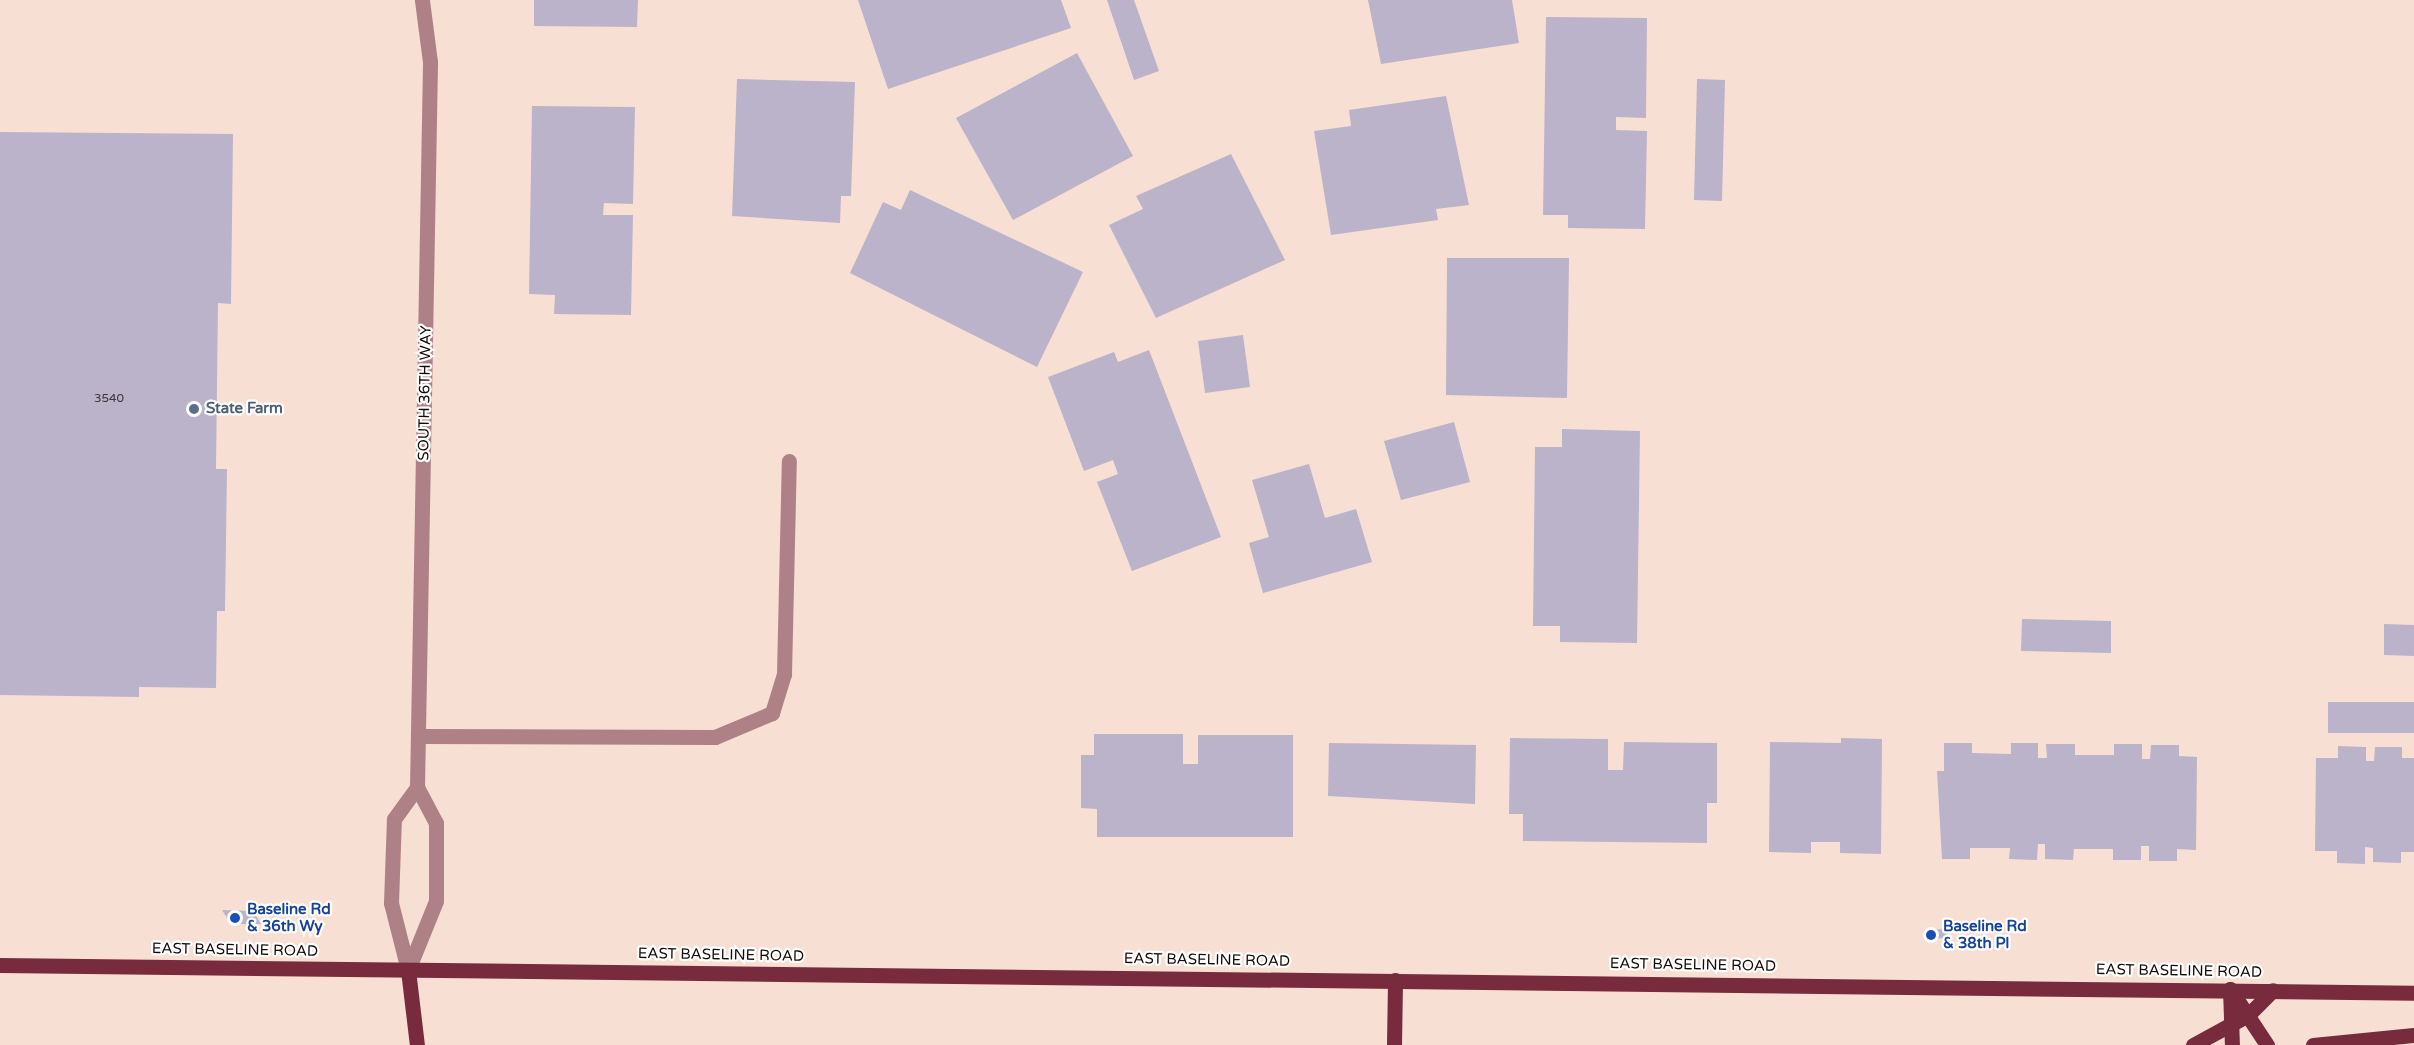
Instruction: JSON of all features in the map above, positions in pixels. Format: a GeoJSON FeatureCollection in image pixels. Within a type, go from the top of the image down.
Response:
{"type":"FeatureCollection","features":[{"type":"Feature","properties":{"kind":"main road","name":"EAST BASELINE ROAD"},"geometry":{"type":"LineString","coordinates":[[0,966],[2230,989],[2414,993]]}},
{"type":"Feature","properties":{"kind":"main road"},"geometry":{"type":"LineString","coordinates":[[408,970],[417,1045]]}},
{"type":"Feature","properties":{"kind":"main road"},"geometry":{"type":"LineString","coordinates":[[1394,1045],[1395,980]]}},
{"type":"Feature","properties":{"kind":"main road"},"geometry":{"type":"LineString","coordinates":[[2230,989],[2267,1045]]}},
{"type":"Feature","properties":{"kind":"main road"},"geometry":{"type":"LineString","coordinates":[[2230,989],[2232,1045]]}},
{"type":"Feature","properties":{"kind":"main road"},"geometry":{"type":"LineString","coordinates":[[2193,1045],[2230,1028],[2248,1015],[2273,990]]}},
{"type":"Feature","properties":{"kind":"main road"},"geometry":{"type":"LineString","coordinates":[[2313,1045],[2414,1035]]}},
{"type":"Feature","properties":{"kind":"street","name":"SOUTH 36TH WAY"},"geometry":{"type":"LineString","coordinates":[[417,787],[430,62],[422,0]]}},
{"type":"Feature","properties":{"kind":"street"},"geometry":{"type":"LineString","coordinates":[[419,736],[715,737],[772,713],[784,674],[789,461]]}},
{"type":"Feature","properties":{"kind":"street"},"geometry":{"type":"LineString","coordinates":[[417,787],[436,823],[436,901],[408,970],[391,903],[394,819],[417,787]]}},
{"type":"Feature","properties":{"kind":"building"},"geometry":{"type":"Polygon","coordinates":[[[534,0],[638,0],[637,27],[534,26],[534,0]]]}},
{"type":"Feature","properties":{"kind":"building"},"geometry":{"type":"Polygon","coordinates":[[[858,0],[1061,0],[1071,28],[888,89],[858,0]]]}},
{"type":"Feature","properties":{"kind":"building"},"geometry":{"type":"Polygon","coordinates":[[[1107,0],[1134,0],[1159,71],[1134,80],[1107,0]]]}},
{"type":"Feature","properties":{"kind":"building"},"geometry":{"type":"Polygon","coordinates":[[[1368,0],[1512,0],[1519,43],[1381,64],[1368,0]]]}},
{"type":"Feature","properties":{"kind":"building"},"geometry":{"type":"Polygon","coordinates":[[[1546,17],[1647,18],[1646,118],[1616,117],[1616,130],[1647,131],[1645,229],[1568,228],[1568,215],[1543,215],[1546,17]]]}},
{"type":"Feature","properties":{"kind":"building"},"geometry":{"type":"Polygon","coordinates":[[[1077,53],[1133,156],[1013,220],[956,118],[1077,53]]]}},
{"type":"Feature","properties":{"kind":"building"},"geometry":{"type":"Polygon","coordinates":[[[737,79],[855,82],[851,196],[841,196],[840,223],[732,216],[737,79]]]}},
{"type":"Feature","properties":{"kind":"building"},"geometry":{"type":"Polygon","coordinates":[[[1697,79],[1725,80],[1722,201],[1694,200],[1697,79]]]}},
{"type":"Feature","properties":{"kind":"building"},"geometry":{"type":"Polygon","coordinates":[[[1446,96],[1469,205],[1436,209],[1438,220],[1331,235],[1314,131],[1351,126],[1349,110],[1446,96]]]}},
{"type":"Feature","properties":{"kind":"building"},"geometry":{"type":"Polygon","coordinates":[[[532,106],[635,107],[633,204],[604,203],[603,215],[633,215],[631,315],[554,314],[555,295],[529,294],[532,106]]]}},
{"type":"Feature","properties":{"kind":"building"},"geometry":{"type":"Polygon","coordinates":[[[0,132],[233,134],[231,304],[218,303],[216,469],[227,469],[225,611],[217,611],[216,688],[139,687],[139,697],[0,695],[0,132]]]}},
{"type":"Feature","properties":{"kind":"building"},"geometry":{"type":"Polygon","coordinates":[[[1231,154],[1285,260],[1156,318],[1109,225],[1143,209],[1136,196],[1231,154]]]}},
{"type":"Feature","properties":{"kind":"building"},"geometry":{"type":"Polygon","coordinates":[[[910,190],[1083,272],[1037,367],[850,273],[883,202],[901,210],[910,190]]]}},
{"type":"Feature","properties":{"kind":"building"},"geometry":{"type":"Polygon","coordinates":[[[1447,258],[1569,258],[1567,398],[1446,395],[1447,258]]]}},
{"type":"Feature","properties":{"kind":"building"},"geometry":{"type":"Polygon","coordinates":[[[1243,335],[1250,387],[1205,393],[1198,341],[1243,335]]]}},
{"type":"Feature","properties":{"kind":"building"},"geometry":{"type":"Polygon","coordinates":[[[1149,350],[1221,537],[1132,571],[1097,482],[1118,474],[1113,460],[1084,471],[1048,377],[1114,352],[1118,362],[1149,350]]]}},
{"type":"Feature","properties":{"kind":"building"},"geometry":{"type":"Polygon","coordinates":[[[1454,422],[1470,482],[1401,500],[1384,441],[1454,422]]]}},
{"type":"Feature","properties":{"kind":"building"},"geometry":{"type":"Polygon","coordinates":[[[1562,429],[1640,431],[1637,643],[1560,642],[1560,626],[1533,626],[1535,447],[1562,447],[1562,429]]]}},
{"type":"Feature","properties":{"kind":"building"},"geometry":{"type":"Polygon","coordinates":[[[1309,464],[1325,518],[1356,509],[1372,562],[1263,593],[1249,543],[1269,537],[1252,480],[1309,464]]]}},
{"type":"Feature","properties":{"kind":"building"},"geometry":{"type":"Polygon","coordinates":[[[2022,619],[2111,621],[2111,653],[2021,651],[2022,619]]]}},
{"type":"Feature","properties":{"kind":"building"},"geometry":{"type":"Polygon","coordinates":[[[2384,624],[2414,625],[2414,656],[2384,655],[2384,624]]]}},
{"type":"Feature","properties":{"kind":"building"},"geometry":{"type":"Polygon","coordinates":[[[2328,702],[2414,702],[2414,733],[2328,733],[2328,702]]]}},
{"type":"Feature","properties":{"kind":"building"},"geometry":{"type":"Polygon","coordinates":[[[1094,734],[1183,734],[1183,764],[1198,764],[1198,735],[1293,735],[1293,837],[1097,837],[1097,809],[1081,808],[1081,755],[1094,755],[1094,734]]]}},
{"type":"Feature","properties":{"kind":"building"},"geometry":{"type":"Polygon","coordinates":[[[1510,738],[1608,739],[1608,770],[1623,770],[1624,742],[1717,743],[1717,803],[1707,803],[1707,843],[1523,841],[1523,814],[1509,814],[1510,738]]]}},
{"type":"Feature","properties":{"kind":"building"},"geometry":{"type":"Polygon","coordinates":[[[1841,738],[1882,739],[1881,854],[1840,853],[1840,842],[1811,842],[1811,853],[1769,852],[1770,742],[1841,743],[1841,738]]]}},
{"type":"Feature","properties":{"kind":"building"},"geometry":{"type":"Polygon","coordinates":[[[1329,743],[1476,745],[1475,804],[1328,796],[1329,743]]]}},
{"type":"Feature","properties":{"kind":"building"},"geometry":{"type":"Polygon","coordinates":[[[1944,743],[1972,743],[1972,753],[2011,754],[2011,743],[2038,743],[2038,758],[2047,758],[2046,744],[2075,744],[2075,755],[2114,755],[2114,744],[2142,744],[2142,759],[2150,759],[2151,745],[2179,745],[2179,756],[2197,757],[2196,850],[2177,849],[2177,861],[2149,861],[2149,846],[2141,846],[2141,860],[2113,860],[2113,849],[2074,849],[2073,860],[2045,859],[2045,844],[2038,844],[2037,860],[2009,859],[2010,848],[1970,848],[1970,859],[1942,859],[1937,771],[1944,771],[1944,743]]]}},
{"type":"Feature","properties":{"kind":"building"},"geometry":{"type":"Polygon","coordinates":[[[2338,746],[2366,747],[2366,761],[2374,761],[2375,747],[2402,747],[2402,758],[2414,758],[2414,852],[2401,852],[2401,863],[2373,862],[2373,848],[2365,847],[2365,864],[2337,863],[2337,851],[2315,851],[2316,758],[2338,758],[2338,746]]]}},
{"type":"Feature","properties":{"kind":"building"},"geometry":{"type":"Polygon","coordinates":[[[222,910],[253,911],[261,924],[231,924],[222,910]]]}},
{"type":"Feature","properties":{"kind":"building"},"geometry":{"type":"Polygon","coordinates":[[[1946,929],[1947,938],[1924,939],[1924,930],[1946,929]]]}},
{"type":"Feature","properties":{"kind":"place","name":"State Farm"},"geometry":{"type":"Point","coordinates":[194,409]}},
{"type":"Feature","properties":{"kind":"place","name":"Baseline Rd & 36th Wy"},"geometry":{"type":"Point","coordinates":[235,918]}},
{"type":"Feature","properties":{"kind":"place","name":"Baseline Rd & 38th Pl"},"geometry":{"type":"Point","coordinates":[1931,935]}}]}
